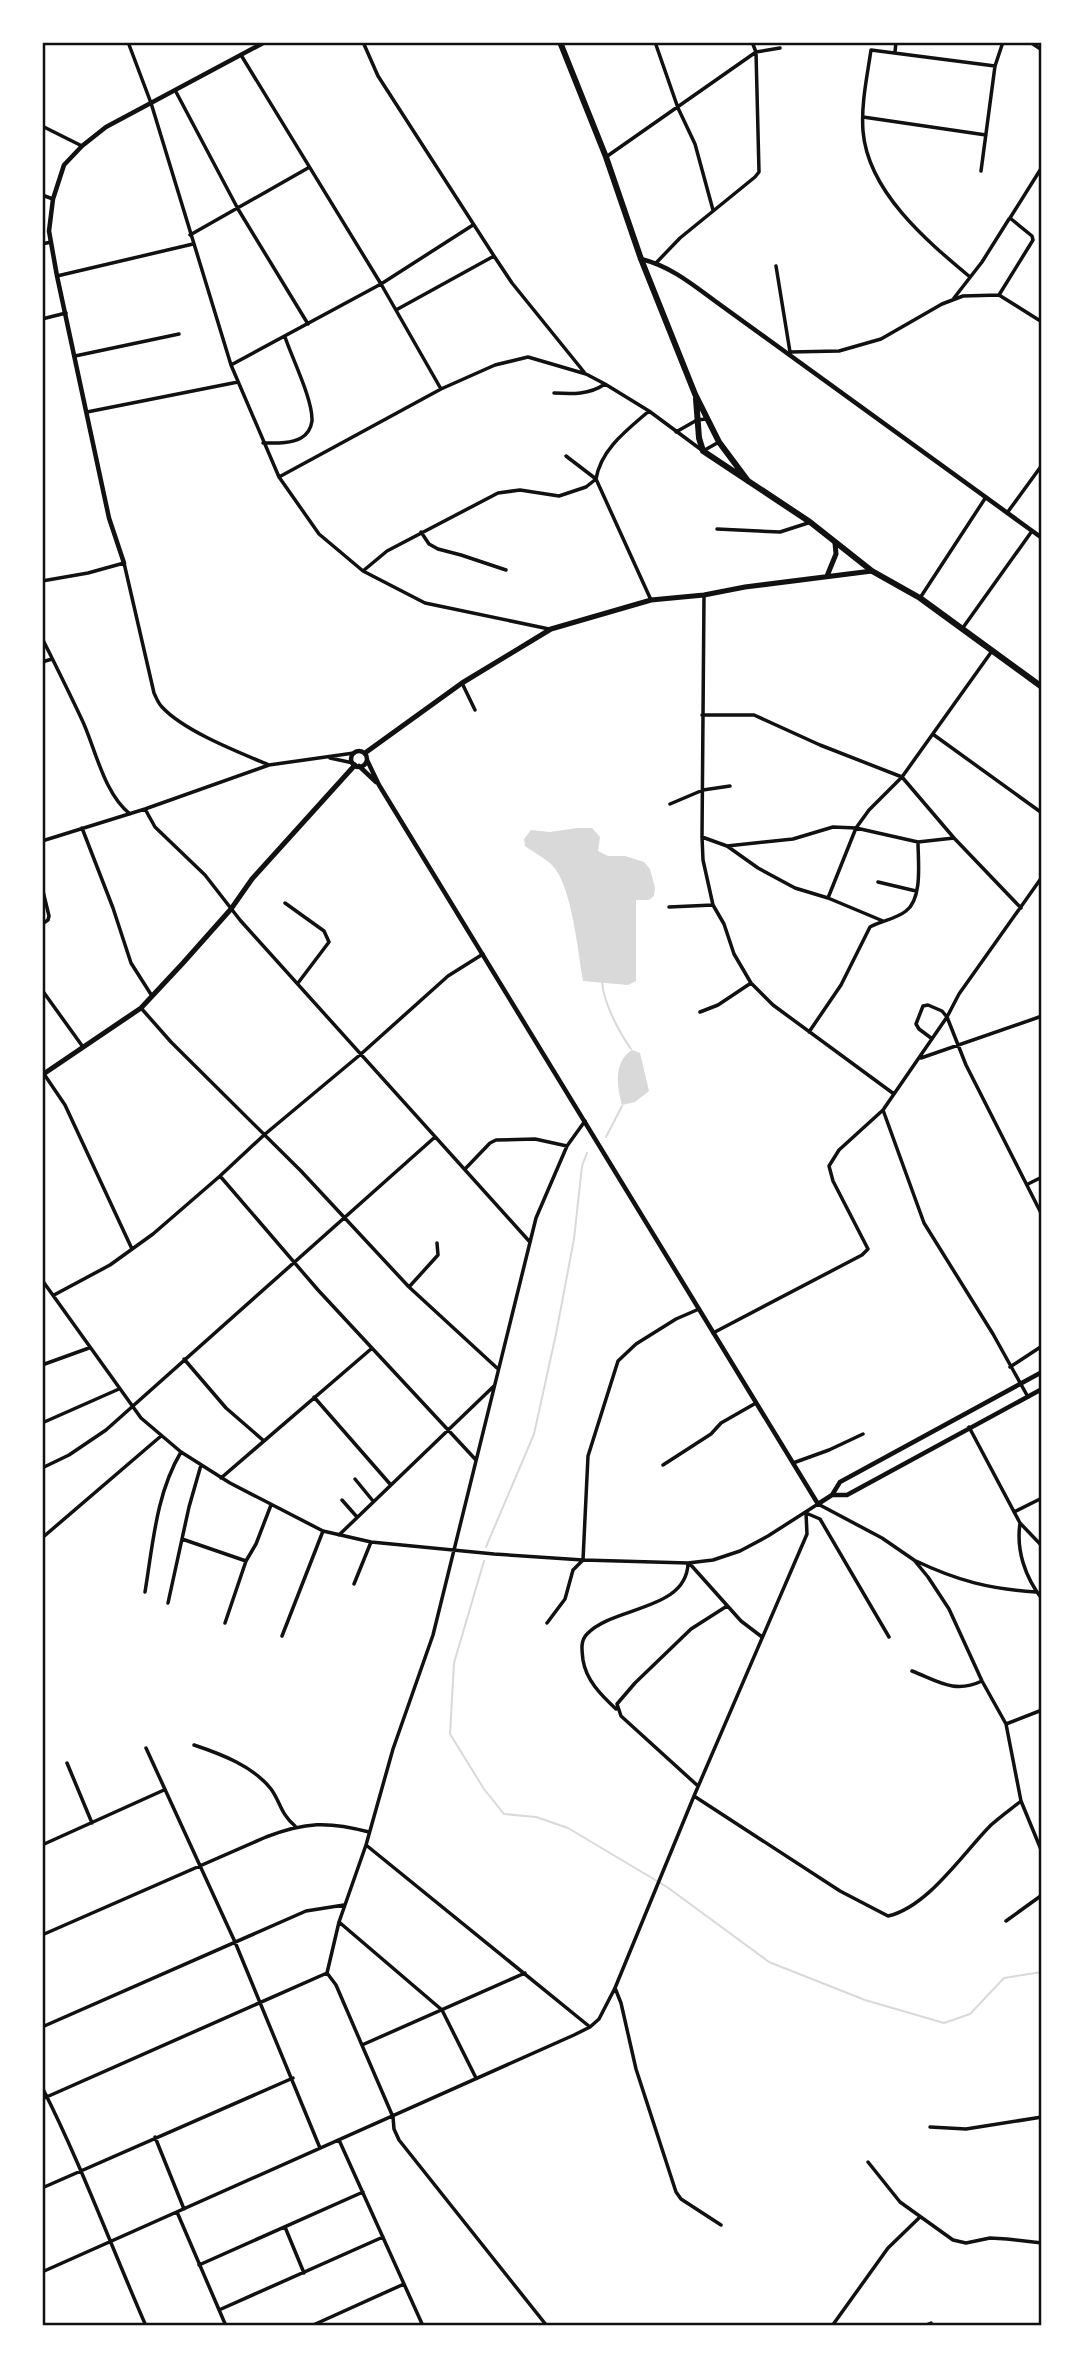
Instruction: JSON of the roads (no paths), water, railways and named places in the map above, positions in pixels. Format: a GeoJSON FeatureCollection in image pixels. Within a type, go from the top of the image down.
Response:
{"type":"FeatureCollection","features":[{"type":"Feature","properties":{"kind":"highway"},"geometry":{"type":"LineString","coordinates":[[560,42],[695,394],[719,442],[748,481]]}},
{"type":"Feature","properties":{"kind":"highway"},"geometry":{"type":"LineString","coordinates":[[695,394],[703,452],[810,522],[872,571],[920,598],[1042,687]]}},
{"type":"Feature","properties":{"kind":"main road"},"geometry":{"type":"LineString","coordinates":[[827,576],[836,554],[836,544],[833,542]]}},
{"type":"Feature","properties":{"kind":"main road"},"geometry":{"type":"LineString","coordinates":[[365,753],[462,683],[551,629],[651,600],[872,571]]}},
{"type":"Feature","properties":{"kind":"main road"},"geometry":{"type":"LineString","coordinates":[[43,1075],[141,1008],[355,765]]}},
{"type":"Feature","properties":{"kind":"street"},"geometry":{"type":"LineString","coordinates":[[128,42],[151,103],[230,365],[279,477],[319,534],[363,571],[425,603],[551,629]]}},
{"type":"Feature","properties":{"kind":"street"},"geometry":{"type":"LineString","coordinates":[[265,42],[106,127],[64,165],[50,211],[51,242],[57,276],[109,518],[124,563],[153,692],[161,706],[182,723],[230,749],[269,765]]}},
{"type":"Feature","properties":{"kind":"street"},"geometry":{"type":"LineString","coordinates":[[363,42],[378,76],[473,225],[512,283],[586,374]]}},
{"type":"Feature","properties":{"kind":"street"},"geometry":{"type":"LineString","coordinates":[[655,42],[678,108],[695,144],[713,210]]}},
{"type":"Feature","properties":{"kind":"street"},"geometry":{"type":"LineString","coordinates":[[656,263],[680,238],[759,172],[756,52],[752,42]]}},
{"type":"Feature","properties":{"kind":"street"},"geometry":{"type":"LineString","coordinates":[[895,52],[896,42]]}},
{"type":"Feature","properties":{"kind":"street"},"geometry":{"type":"LineString","coordinates":[[981,171],[995,66],[1003,42]]}},
{"type":"Feature","properties":{"kind":"street"},"geometry":{"type":"LineString","coordinates":[[1030,42],[1042,50]]}},
{"type":"Feature","properties":{"kind":"street"},"geometry":{"type":"LineString","coordinates":[[606,157],[756,52],[780,48]]}},
{"type":"Feature","properties":{"kind":"street"},"geometry":{"type":"LineString","coordinates":[[970,277],[929,243],[888,192],[868,156],[863,117],[864,89],[871,50],[995,66]]}},
{"type":"Feature","properties":{"kind":"street"},"geometry":{"type":"LineString","coordinates":[[241,55],[381,284],[440,389]]}},
{"type":"Feature","properties":{"kind":"street"},"geometry":{"type":"LineString","coordinates":[[174,90],[238,209],[308,324]]}},
{"type":"Feature","properties":{"kind":"street"},"geometry":{"type":"LineString","coordinates":[[863,117],[986,135]]}},
{"type":"Feature","properties":{"kind":"street"},"geometry":{"type":"LineString","coordinates":[[42,126],[82,146]]}},
{"type":"Feature","properties":{"kind":"street"},"geometry":{"type":"LineString","coordinates":[[952,300],[1042,167]]}},
{"type":"Feature","properties":{"kind":"street"},"geometry":{"type":"LineString","coordinates":[[190,235],[308,168]]}},
{"type":"Feature","properties":{"kind":"street"},"geometry":{"type":"LineString","coordinates":[[42,195],[52,199]]}},
{"type":"Feature","properties":{"kind":"street"},"geometry":{"type":"LineString","coordinates":[[999,295],[1033,240],[1032,236],[1010,218]]}},
{"type":"Feature","properties":{"kind":"street"},"geometry":{"type":"LineString","coordinates":[[230,365],[381,284],[473,225]]}},
{"type":"Feature","properties":{"kind":"street"},"geometry":{"type":"LineString","coordinates":[[42,244],[51,242]]}},
{"type":"Feature","properties":{"kind":"street"},"geometry":{"type":"LineString","coordinates":[[57,276],[193,244]]}},
{"type":"Feature","properties":{"kind":"street"},"geometry":{"type":"LineString","coordinates":[[396,310],[494,256]]}},
{"type":"Feature","properties":{"kind":"street"},"geometry":{"type":"LineString","coordinates":[[641,259],[675,273],[1042,538]]}},
{"type":"Feature","properties":{"kind":"street"},"geometry":{"type":"LineString","coordinates":[[776,266],[790,354]]}},
{"type":"Feature","properties":{"kind":"street"},"geometry":{"type":"LineString","coordinates":[[790,354],[839,351],[881,339],[963,296],[999,295],[1042,322]]}},
{"type":"Feature","properties":{"kind":"street"},"geometry":{"type":"LineString","coordinates":[[42,318],[66,313]]}},
{"type":"Feature","properties":{"kind":"street"},"geometry":{"type":"LineString","coordinates":[[75,356],[179,334]]}},
{"type":"Feature","properties":{"kind":"street"},"geometry":{"type":"LineString","coordinates":[[263,443],[302,438],[309,431],[312,419],[306,393],[284,337]]}},
{"type":"Feature","properties":{"kind":"street"},"geometry":{"type":"LineString","coordinates":[[279,477],[440,389],[495,365],[528,357],[586,374],[605,384],[649,411],[703,452],[719,442]]}},
{"type":"Feature","properties":{"kind":"street"},"geometry":{"type":"LineString","coordinates":[[87,412],[238,382]]}},
{"type":"Feature","properties":{"kind":"street"},"geometry":{"type":"LineString","coordinates":[[554,393],[596,391],[605,384]]}},
{"type":"Feature","properties":{"kind":"street"},"geometry":{"type":"LineString","coordinates":[[363,571],[387,551],[498,493],[520,490],[559,496],[586,487],[596,479],[598,466],[615,441],[649,411]]}},
{"type":"Feature","properties":{"kind":"street"},"geometry":{"type":"LineString","coordinates":[[676,432],[697,419],[707,419]]}},
{"type":"Feature","properties":{"kind":"street"},"geometry":{"type":"LineString","coordinates":[[566,456],[596,479],[651,600]]}},
{"type":"Feature","properties":{"kind":"street"},"geometry":{"type":"LineString","coordinates":[[1007,513],[1042,465]]}},
{"type":"Feature","properties":{"kind":"street"},"geometry":{"type":"LineString","coordinates":[[920,598],[986,498]]}},
{"type":"Feature","properties":{"kind":"street"},"geometry":{"type":"LineString","coordinates":[[717,529],[780,532],[810,522]]}},
{"type":"Feature","properties":{"kind":"street"},"geometry":{"type":"LineString","coordinates":[[962,629],[1032,531]]}},
{"type":"Feature","properties":{"kind":"street"},"geometry":{"type":"LineString","coordinates":[[421,532],[429,544],[438,550],[506,570]]}},
{"type":"Feature","properties":{"kind":"street"},"geometry":{"type":"LineString","coordinates":[[42,581],[124,563]]}},
{"type":"Feature","properties":{"kind":"street"},"geometry":{"type":"LineString","coordinates":[[704,595],[702,837],[713,905],[724,924],[734,954],[751,983],[773,1005],[894,1094]]}},
{"type":"Feature","properties":{"kind":"street"},"geometry":{"type":"LineString","coordinates":[[42,638],[84,724],[108,782],[121,806],[130,814]]}},
{"type":"Feature","properties":{"kind":"street"},"geometry":{"type":"LineString","coordinates":[[828,898],[856,828],[869,810],[902,777],[992,650]]}},
{"type":"Feature","properties":{"kind":"street"},"geometry":{"type":"LineString","coordinates":[[42,662],[52,659]]}},
{"type":"Feature","properties":{"kind":"street"},"geometry":{"type":"LineString","coordinates":[[462,683],[475,710]]}},
{"type":"Feature","properties":{"kind":"street"},"geometry":{"type":"LineString","coordinates":[[702,715],[754,715],[820,745],[902,777],[954,838],[1021,908]]}},
{"type":"Feature","properties":{"kind":"street"},"geometry":{"type":"LineString","coordinates":[[934,735],[1042,813]]}},
{"type":"Feature","properties":{"kind":"street"},"geometry":{"type":"LineString","coordinates":[[354,752],[351,758],[355,765],[379,785]]}},
{"type":"Feature","properties":{"kind":"street"},"geometry":{"type":"LineString","coordinates":[[42,841],[145,809],[269,765],[354,752],[365,753],[379,785],[818,1504],[882,1538],[914,1560],[958,1580],[1036,1592]]}},
{"type":"Feature","properties":{"kind":"street"},"geometry":{"type":"LineString","coordinates":[[328,757],[355,765],[364,765],[367,760]]}},
{"type":"Feature","properties":{"kind":"street"},"geometry":{"type":"LineString","coordinates":[[670,804],[703,790],[730,786]]}},
{"type":"Feature","properties":{"kind":"street"},"geometry":{"type":"LineString","coordinates":[[145,809],[155,827],[205,875],[298,984],[529,1241]]}},
{"type":"Feature","properties":{"kind":"street"},"geometry":{"type":"LineString","coordinates":[[727,846],[793,839],[832,827],[856,828],[918,842],[954,838]]}},
{"type":"Feature","properties":{"kind":"street"},"geometry":{"type":"LineString","coordinates":[[82,828],[131,963],[152,996]]}},
{"type":"Feature","properties":{"kind":"street"},"geometry":{"type":"LineString","coordinates":[[702,837],[727,846],[758,868],[795,888],[883,920]]}},
{"type":"Feature","properties":{"kind":"street"},"geometry":{"type":"LineString","coordinates":[[809,1032],[841,985],[870,927],[910,908],[916,891],[918,842]]}},
{"type":"Feature","properties":{"kind":"street"},"geometry":{"type":"LineString","coordinates":[[713,1333],[862,1255],[868,1249],[833,1181],[829,1166],[839,1150],[883,1110],[947,1017],[958,994],[1042,877]]}},
{"type":"Feature","properties":{"kind":"street"},"geometry":{"type":"LineString","coordinates":[[878,882],[916,891]]}},
{"type":"Feature","properties":{"kind":"street"},"geometry":{"type":"LineString","coordinates":[[42,887],[49,916],[42,924]]}},
{"type":"Feature","properties":{"kind":"street"},"geometry":{"type":"LineString","coordinates":[[285,903],[324,931],[329,942],[298,984]]}},
{"type":"Feature","properties":{"kind":"street"},"geometry":{"type":"LineString","coordinates":[[669,907],[713,905]]}},
{"type":"Feature","properties":{"kind":"street"},"geometry":{"type":"LineString","coordinates":[[53,1296],[99,1272],[132,1249],[220,1176],[448,976],[483,954]]}},
{"type":"Feature","properties":{"kind":"street"},"geometry":{"type":"LineString","coordinates":[[700,1012],[718,1005],[751,983]]}},
{"type":"Feature","properties":{"kind":"street"},"geometry":{"type":"LineString","coordinates":[[42,990],[83,1047]]}},
{"type":"Feature","properties":{"kind":"street"},"geometry":{"type":"LineString","coordinates":[[931,1038],[916,1024],[923,1006],[928,1004],[947,1017],[958,1046],[1042,1214]]}},
{"type":"Feature","properties":{"kind":"street"},"geometry":{"type":"LineString","coordinates":[[141,1008],[410,1287],[497,1368]]}},
{"type":"Feature","properties":{"kind":"street"},"geometry":{"type":"LineString","coordinates":[[919,1058],[1042,1016]]}},
{"type":"Feature","properties":{"kind":"street"},"geometry":{"type":"LineString","coordinates":[[43,1075],[65,1105],[132,1249]]}},
{"type":"Feature","properties":{"kind":"street"},"geometry":{"type":"LineString","coordinates":[[883,1110],[924,1223],[1028,1397]]}},
{"type":"Feature","properties":{"kind":"street"},"geometry":{"type":"LineString","coordinates":[[327,1973],[339,1922],[366,1845],[393,1749],[433,1635],[529,1241],[567,1146],[585,1121]]}},
{"type":"Feature","properties":{"kind":"street"},"geometry":{"type":"LineString","coordinates":[[42,1468],[93,1440],[435,1137]]}},
{"type":"Feature","properties":{"kind":"street"},"geometry":{"type":"LineString","coordinates":[[465,1169],[496,1140],[536,1139],[567,1146]]}},
{"type":"Feature","properties":{"kind":"street"},"geometry":{"type":"LineString","coordinates":[[220,1176],[371,1349],[476,1460]]}},
{"type":"Feature","properties":{"kind":"street"},"geometry":{"type":"LineString","coordinates":[[1028,1184],[1042,1177]]}},
{"type":"Feature","properties":{"kind":"street"},"geometry":{"type":"LineString","coordinates":[[410,1287],[438,1255],[438,1243]]}},
{"type":"Feature","properties":{"kind":"street"},"geometry":{"type":"LineString","coordinates":[[42,1280],[132,1407],[181,1452],[221,1478],[323,1531],[371,1542],[454,1550],[583,1560],[688,1563],[713,1560],[740,1551],[806,1513],[832,1495],[840,1482],[1042,1372]]}},
{"type":"Feature","properties":{"kind":"street"},"geometry":{"type":"LineString","coordinates":[[547,1623],[565,1599],[573,1570],[583,1560],[588,1456],[618,1361],[623,1354],[676,1319],[699,1308]]}},
{"type":"Feature","properties":{"kind":"street"},"geometry":{"type":"LineString","coordinates":[[1010,1367],[1042,1346]]}},
{"type":"Feature","properties":{"kind":"street"},"geometry":{"type":"LineString","coordinates":[[42,1365],[89,1348]]}},
{"type":"Feature","properties":{"kind":"street"},"geometry":{"type":"LineString","coordinates":[[221,1478],[371,1349]]}},
{"type":"Feature","properties":{"kind":"street"},"geometry":{"type":"LineString","coordinates":[[184,1359],[226,1408],[264,1441]]}},
{"type":"Feature","properties":{"kind":"street"},"geometry":{"type":"LineString","coordinates":[[339,1535],[496,1384]]}},
{"type":"Feature","properties":{"kind":"street"},"geometry":{"type":"LineString","coordinates":[[42,1423],[119,1389]]}},
{"type":"Feature","properties":{"kind":"street"},"geometry":{"type":"LineString","coordinates":[[832,1495],[847,1495],[1042,1390]]}},
{"type":"Feature","properties":{"kind":"street"},"geometry":{"type":"LineString","coordinates":[[314,1398],[390,1484]]}},
{"type":"Feature","properties":{"kind":"street"},"geometry":{"type":"LineString","coordinates":[[663,1465],[711,1434],[731,1416],[756,1403]]}},
{"type":"Feature","properties":{"kind":"street"},"geometry":{"type":"LineString","coordinates":[[969,1427],[1020,1523],[1042,1546]]}},
{"type":"Feature","properties":{"kind":"street"},"geometry":{"type":"LineString","coordinates":[[793,1463],[863,1434]]}},
{"type":"Feature","properties":{"kind":"street"},"geometry":{"type":"LineString","coordinates":[[42,1538],[161,1436]]}},
{"type":"Feature","properties":{"kind":"street"},"geometry":{"type":"LineString","coordinates":[[145,1592],[162,1497],[171,1469],[181,1452]]}},
{"type":"Feature","properties":{"kind":"street"},"geometry":{"type":"LineString","coordinates":[[168,1603],[202,1465]]}},
{"type":"Feature","properties":{"kind":"street"},"geometry":{"type":"LineString","coordinates":[[355,1479],[373,1501]]}},
{"type":"Feature","properties":{"kind":"street"},"geometry":{"type":"LineString","coordinates":[[1014,1512],[1042,1499]]}},
{"type":"Feature","properties":{"kind":"street"},"geometry":{"type":"LineString","coordinates":[[342,1500],[356,1517]]}},
{"type":"Feature","properties":{"kind":"street"},"geometry":{"type":"LineString","coordinates":[[225,1623],[246,1561],[256,1544],[271,1505]]}},
{"type":"Feature","properties":{"kind":"street"},"geometry":{"type":"LineString","coordinates":[[806,1513],[820,1519],[889,1637]]}},
{"type":"Feature","properties":{"kind":"street"},"geometry":{"type":"LineString","coordinates":[[42,2272],[110,2244],[590,2027],[598,2019],[615,1988],[698,1786],[807,1534],[806,1513]]}},
{"type":"Feature","properties":{"kind":"street"},"geometry":{"type":"LineString","coordinates":[[1020,1523],[1018,1539],[1024,1566],[1042,1599]]}},
{"type":"Feature","properties":{"kind":"street"},"geometry":{"type":"LineString","coordinates":[[282,1636],[323,1531]]}},
{"type":"Feature","properties":{"kind":"street"},"geometry":{"type":"LineString","coordinates":[[183,1539],[246,1561]]}},
{"type":"Feature","properties":{"kind":"street"},"geometry":{"type":"LineString","coordinates":[[354,1584],[371,1542]]}},
{"type":"Feature","properties":{"kind":"street"},"geometry":{"type":"LineString","coordinates":[[914,1560],[949,1609],[982,1681],[1006,1724],[1021,1801],[1042,1853]]}},
{"type":"Feature","properties":{"kind":"street"},"geometry":{"type":"LineString","coordinates":[[688,1563],[741,1621],[762,1637]]}},
{"type":"Feature","properties":{"kind":"street"},"geometry":{"type":"LineString","coordinates":[[688,1563],[688,1577],[680,1587],[645,1608],[608,1620],[586,1634],[581,1647],[584,1667],[598,1692],[665,1758],[698,1786]]}},
{"type":"Feature","properties":{"kind":"street"},"geometry":{"type":"LineString","coordinates":[[618,1710],[617,1704],[635,1683],[691,1629],[727,1606]]}},
{"type":"Feature","properties":{"kind":"street"},"geometry":{"type":"LineString","coordinates":[[912,1671],[953,1687],[968,1688],[982,1681]]}},
{"type":"Feature","properties":{"kind":"street"},"geometry":{"type":"LineString","coordinates":[[1006,1724],[1042,1710]]}},
{"type":"Feature","properties":{"kind":"street"},"geometry":{"type":"LineString","coordinates":[[194,1745],[222,1754],[248,1769],[271,1789],[284,1816],[295,1826]]}},
{"type":"Feature","properties":{"kind":"street"},"geometry":{"type":"LineString","coordinates":[[146,1748],[235,1942],[320,2148]]}},
{"type":"Feature","properties":{"kind":"street"},"geometry":{"type":"LineString","coordinates":[[68,1763],[92,1822]]}},
{"type":"Feature","properties":{"kind":"street"},"geometry":{"type":"LineString","coordinates":[[42,1845],[164,1790]]}},
{"type":"Feature","properties":{"kind":"street"},"geometry":{"type":"LineString","coordinates":[[694,1796],[840,1891],[888,1916],[908,1909],[932,1888],[990,1826],[1021,1801]]}},
{"type":"Feature","properties":{"kind":"street"},"geometry":{"type":"LineString","coordinates":[[42,1935],[295,1826],[332,1824],[369,1832]]}},
{"type":"Feature","properties":{"kind":"street"},"geometry":{"type":"LineString","coordinates":[[366,1845],[590,2027]]}},
{"type":"Feature","properties":{"kind":"street"},"geometry":{"type":"LineString","coordinates":[[1006,1921],[1042,1895]]}},
{"type":"Feature","properties":{"kind":"street"},"geometry":{"type":"LineString","coordinates":[[42,2027],[306,1911],[345,1905]]}},
{"type":"Feature","properties":{"kind":"street"},"geometry":{"type":"LineString","coordinates":[[339,1922],[442,2010],[476,2078]]}},
{"type":"Feature","properties":{"kind":"street"},"geometry":{"type":"LineString","coordinates":[[44,2098],[327,1973]]}},
{"type":"Feature","properties":{"kind":"street"},"geometry":{"type":"LineString","coordinates":[[327,1973],[336,1985],[362,2045],[393,2117],[399,2140],[547,2326]]}},
{"type":"Feature","properties":{"kind":"street"},"geometry":{"type":"LineString","coordinates":[[362,2045],[525,1973]]}},
{"type":"Feature","properties":{"kind":"street"},"geometry":{"type":"LineString","coordinates":[[615,1988],[636,2069],[676,2192],[681,2199],[721,2225]]}},
{"type":"Feature","properties":{"kind":"street"},"geometry":{"type":"LineString","coordinates":[[42,2188],[293,2078]]}},
{"type":"Feature","properties":{"kind":"street"},"geometry":{"type":"LineString","coordinates":[[42,2087],[44,2098],[81,2169],[146,2326]]}},
{"type":"Feature","properties":{"kind":"street"},"geometry":{"type":"LineString","coordinates":[[930,2127],[966,2129],[1042,2117]]}},
{"type":"Feature","properties":{"kind":"street"},"geometry":{"type":"LineString","coordinates":[[155,2137],[184,2209]]}},
{"type":"Feature","properties":{"kind":"street"},"geometry":{"type":"LineString","coordinates":[[339,2140],[423,2326]]}},
{"type":"Feature","properties":{"kind":"street"},"geometry":{"type":"LineString","coordinates":[[868,2162],[894,2196],[920,2217],[960,2242],[989,2238],[1042,2243]]}},
{"type":"Feature","properties":{"kind":"street"},"geometry":{"type":"LineString","coordinates":[[199,2265],[363,2192]]}},
{"type":"Feature","properties":{"kind":"street"},"geometry":{"type":"LineString","coordinates":[[177,2212],[226,2326]]}},
{"type":"Feature","properties":{"kind":"street"},"geometry":{"type":"LineString","coordinates":[[832,2326],[888,2248],[920,2217]]}},
{"type":"Feature","properties":{"kind":"street"},"geometry":{"type":"LineString","coordinates":[[285,2227],[304,2273]]}},
{"type":"Feature","properties":{"kind":"street"},"geometry":{"type":"LineString","coordinates":[[219,2310],[383,2237]]}},
{"type":"Feature","properties":{"kind":"street"},"geometry":{"type":"LineString","coordinates":[[311,2326],[404,2284]]}},
{"type":"Feature","properties":{"kind":"street"},"geometry":{"type":"LineString","coordinates":[[924,2326],[931,2323]]}},
{"type":"Feature","properties":{"kind":"waterway"},"geometry":{"type":"LineString","coordinates":[[602,981],[612,1016],[631,1049]]}},
{"type":"Feature","properties":{"kind":"waterway"},"geometry":{"type":"LineString","coordinates":[[606,1137],[622,1106]]}},
{"type":"Feature","properties":{"kind":"waterway"},"geometry":{"type":"LineString","coordinates":[[486,1547],[534,1434],[574,1239],[582,1166],[587,1153]]}},
{"type":"Feature","properties":{"kind":"waterway"},"geometry":{"type":"LineString","coordinates":[[484,1561],[454,1663],[450,1734],[484,1789],[504,1814],[536,1817],[568,1828],[667,1887],[769,1962],[865,2000],[944,2023],[970,2014],[1004,1978],[1042,1972]]}}]}
